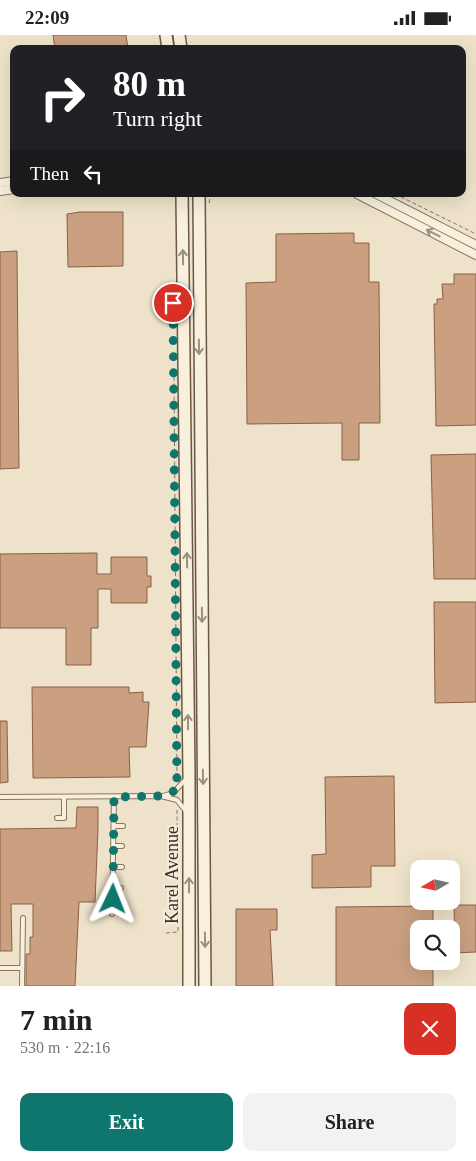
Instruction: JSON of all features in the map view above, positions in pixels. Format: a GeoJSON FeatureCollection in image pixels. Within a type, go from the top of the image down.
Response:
{"type":"FeatureCollection","features":[{"type":"Feature","properties":{"kind":"main road","name":"Karel Avenue"},"geometry":{"type":"LineString","coordinates":[[182,197],[190,816],[189,986]]}},
{"type":"Feature","properties":{"kind":"main road","name":"Karel Avenue"},"geometry":{"type":"LineString","coordinates":[[199,197],[205,986]]}},
{"type":"Feature","properties":{"kind":"main road"},"geometry":{"type":"LineString","coordinates":[[189,957],[197,912],[200,902],[204,899]]}},
{"type":"Feature","properties":{"kind":"street"},"geometry":{"type":"LineString","coordinates":[[363,197],[476,255]]}},
{"type":"Feature","properties":{"kind":"street"},"geometry":{"type":"LineString","coordinates":[[382,197],[476,245]]}},
{"type":"Feature","properties":{"kind":"lane"},"geometry":{"type":"LineString","coordinates":[[160,796],[177,790],[189,775]]}},
{"type":"Feature","properties":{"kind":"lane"},"geometry":{"type":"LineString","coordinates":[[0,797],[160,796],[177,801],[190,816]]}},
{"type":"Feature","properties":{"kind":"lane"},"geometry":{"type":"LineString","coordinates":[[57,818],[64,818],[64,797]]}},
{"type":"Feature","properties":{"kind":"lane"},"geometry":{"type":"LineString","coordinates":[[114,797],[115,826],[112,912],[121,909]]}},
{"type":"Feature","properties":{"kind":"lane"},"geometry":{"type":"LineString","coordinates":[[115,826],[123,826]]}},
{"type":"Feature","properties":{"kind":"lane"},"geometry":{"type":"LineString","coordinates":[[114,847],[122,846]]}},
{"type":"Feature","properties":{"kind":"lane"},"geometry":{"type":"LineString","coordinates":[[114,867],[122,867]]}},
{"type":"Feature","properties":{"kind":"lane"},"geometry":{"type":"LineString","coordinates":[[113,888],[121,888]]}},
{"type":"Feature","properties":{"kind":"lane"},"geometry":{"type":"LineString","coordinates":[[22,986],[23,918]]}},
{"type":"Feature","properties":{"kind":"lane"},"geometry":{"type":"LineString","coordinates":[[0,968],[22,968]]}},
{"type":"Feature","properties":{"kind":"path"},"geometry":{"type":"LineString","coordinates":[[210,203],[211,197]]}},
{"type":"Feature","properties":{"kind":"path"},"geometry":{"type":"LineString","coordinates":[[401,197],[476,234]]}},
{"type":"Feature","properties":{"kind":"path"},"geometry":{"type":"LineString","coordinates":[[174,372],[177,790]]}},
{"type":"Feature","properties":{"kind":"path"},"geometry":{"type":"LineString","coordinates":[[166,933],[178,932],[177,801]]}},
{"type":"Feature","properties":{"kind":"building"},"geometry":{"type":"Polygon","coordinates":[[[53,35],[126,35],[127,45],[54,45],[53,35]]]}},
{"type":"Feature","properties":{"kind":"building"},"geometry":{"type":"Polygon","coordinates":[[[80,212],[123,212],[123,266],[68,267],[67,214],[80,212]]]}},
{"type":"Feature","properties":{"kind":"building"},"geometry":{"type":"Polygon","coordinates":[[[354,233],[354,243],[369,243],[369,282],[379,282],[380,423],[359,423],[359,460],[342,460],[342,423],[247,424],[246,283],[276,282],[276,234],[354,233]]]}},
{"type":"Feature","properties":{"kind":"building"},"geometry":{"type":"Polygon","coordinates":[[[17,251],[19,468],[0,469],[0,252],[17,251]]]}},
{"type":"Feature","properties":{"kind":"building"},"geometry":{"type":"Polygon","coordinates":[[[454,274],[476,274],[476,425],[436,426],[434,304],[437,304],[437,299],[443,299],[442,284],[454,284],[454,274]]]}},
{"type":"Feature","properties":{"kind":"building"},"geometry":{"type":"Polygon","coordinates":[[[476,454],[476,579],[434,579],[431,455],[476,454]]]}},
{"type":"Feature","properties":{"kind":"building"},"geometry":{"type":"Polygon","coordinates":[[[97,553],[97,574],[111,574],[111,557],[147,557],[147,576],[151,576],[151,587],[147,587],[147,603],[111,603],[111,589],[98,589],[98,628],[91,628],[91,665],[66,665],[66,628],[0,628],[0,554],[97,553]]]}},
{"type":"Feature","properties":{"kind":"building"},"geometry":{"type":"Polygon","coordinates":[[[434,602],[476,602],[476,702],[435,703],[434,602]]]}},
{"type":"Feature","properties":{"kind":"building"},"geometry":{"type":"Polygon","coordinates":[[[32,687],[129,687],[129,693],[143,692],[143,702],[149,702],[146,747],[129,747],[130,777],[33,778],[32,687]]]}},
{"type":"Feature","properties":{"kind":"building"},"geometry":{"type":"Polygon","coordinates":[[[0,721],[7,721],[8,782],[0,783],[0,721]]]}},
{"type":"Feature","properties":{"kind":"building"},"geometry":{"type":"Polygon","coordinates":[[[394,776],[395,866],[371,866],[371,887],[312,888],[312,855],[326,854],[325,777],[394,776]]]}},
{"type":"Feature","properties":{"kind":"building"},"geometry":{"type":"Polygon","coordinates":[[[77,807],[98,807],[98,829],[95,902],[79,902],[75,986],[26,986],[26,954],[30,954],[30,937],[33,937],[33,904],[11,904],[12,951],[0,951],[0,829],[76,828],[77,807]]]}},
{"type":"Feature","properties":{"kind":"building"},"geometry":{"type":"Polygon","coordinates":[[[460,905],[476,905],[476,952],[460,953],[460,920],[454,920],[454,910],[460,910],[460,905]]]}},
{"type":"Feature","properties":{"kind":"building"},"geometry":{"type":"Polygon","coordinates":[[[410,906],[410,910],[433,910],[433,920],[410,920],[410,970],[433,970],[433,986],[336,986],[336,907],[410,906]]]}},
{"type":"Feature","properties":{"kind":"building"},"geometry":{"type":"Polygon","coordinates":[[[236,909],[277,909],[277,930],[270,930],[273,986],[236,986],[236,909]]]}},
{"type":"Feature","properties":{"kind":"route"},"geometry":{"type":"LineString","coordinates":[[113,899],[114,797],[160,796],[177,790],[173,303]]}}]}
